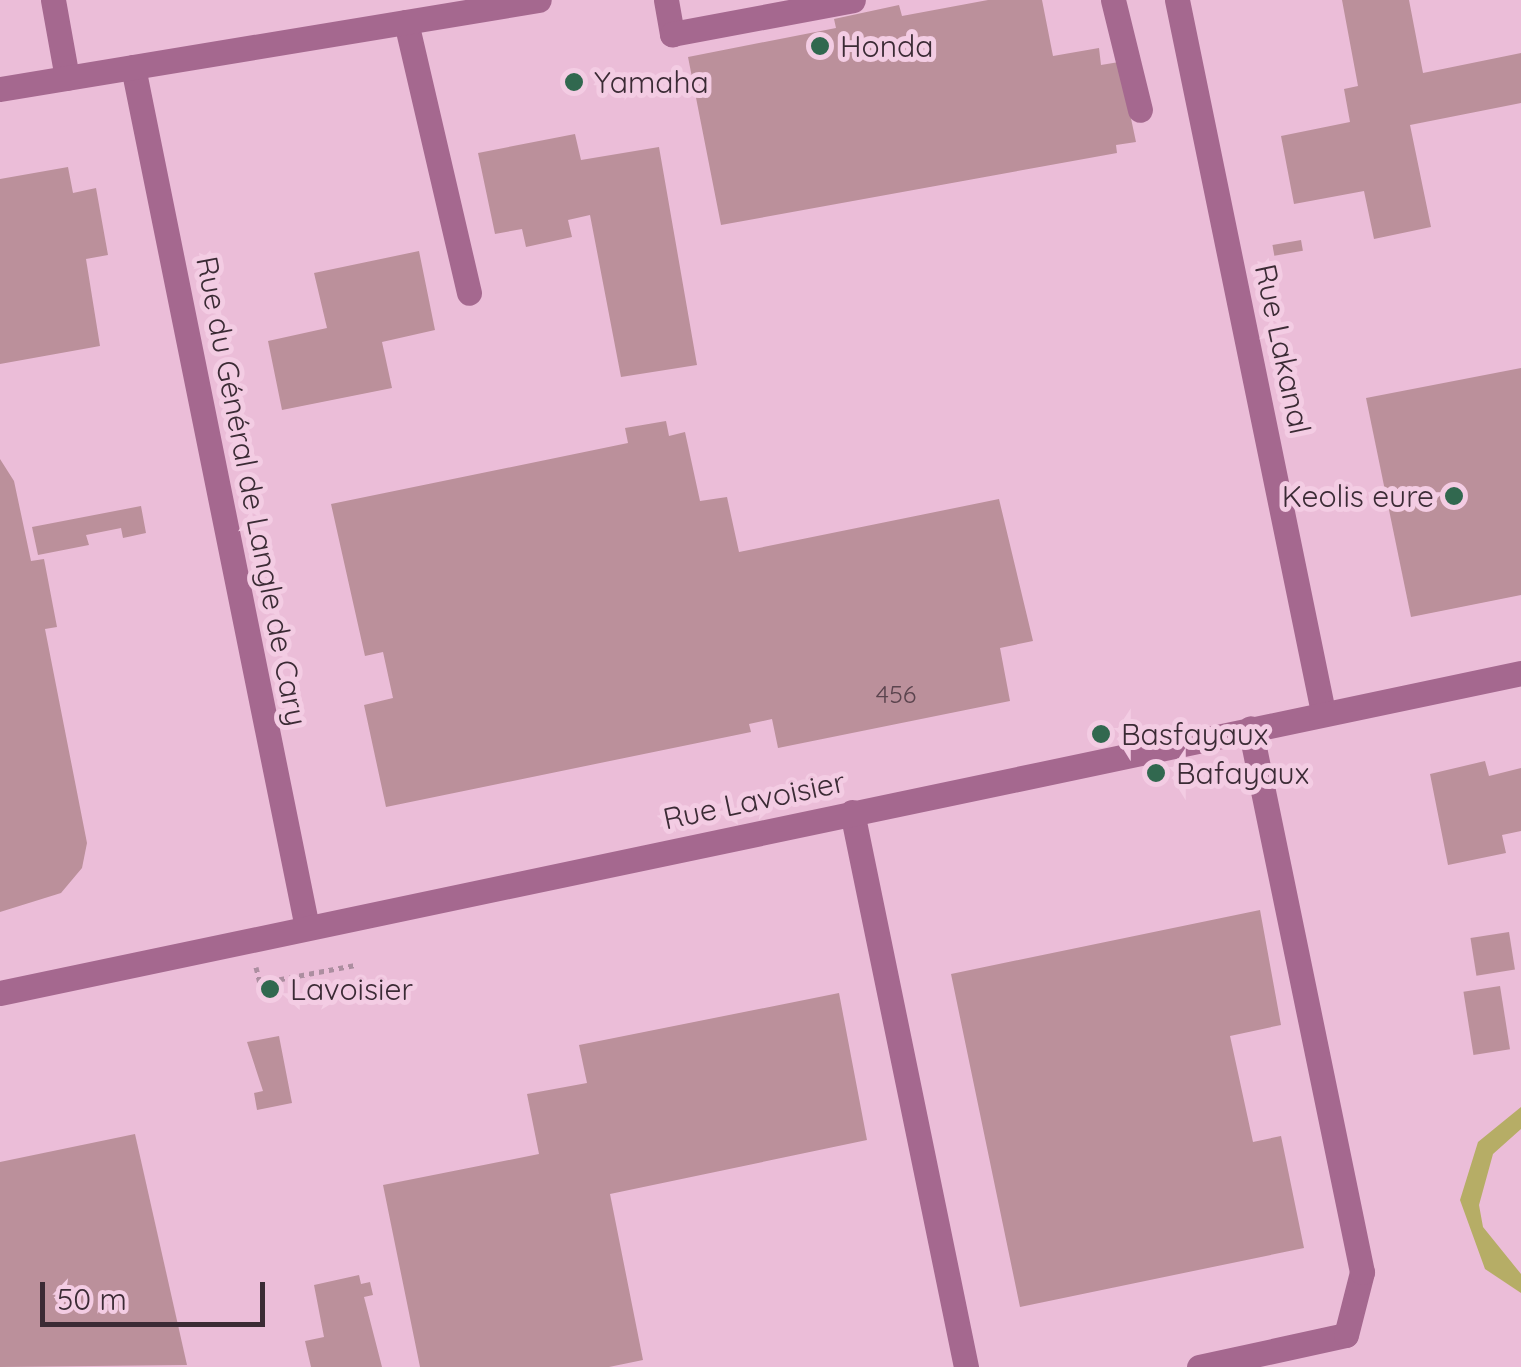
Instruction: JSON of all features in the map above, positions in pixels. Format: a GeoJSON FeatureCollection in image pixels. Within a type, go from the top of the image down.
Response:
{"type":"FeatureCollection","features":[{"type":"Feature","properties":{"kind":"street"},"geometry":{"type":"LineString","coordinates":[[54,0],[67,78]]}},
{"type":"Feature","properties":{"kind":"street"},"geometry":{"type":"LineString","coordinates":[[0,89],[406,22],[432,8],[539,0]]}},
{"type":"Feature","properties":{"kind":"street"},"geometry":{"type":"LineString","coordinates":[[666,0],[672,34],[853,0]]}},
{"type":"Feature","properties":{"kind":"street"},"geometry":{"type":"LineString","coordinates":[[1112,0],[1140,110]]}},
{"type":"Feature","properties":{"kind":"street","name":"Rue Lakanal"},"geometry":{"type":"LineString","coordinates":[[1177,0],[1323,712]]}},
{"type":"Feature","properties":{"kind":"street"},"geometry":{"type":"LineString","coordinates":[[406,22],[468,293]]}},
{"type":"Feature","properties":{"kind":"street","name":"Rue du Général de Langle de Cary"},"geometry":{"type":"LineString","coordinates":[[133,67],[308,928]]}},
{"type":"Feature","properties":{"kind":"street","name":"Rue Lavoisier"},"geometry":{"type":"LineString","coordinates":[[0,993],[1521,672]]}},
{"type":"Feature","properties":{"kind":"street"},"geometry":{"type":"LineString","coordinates":[[1199,1367],[1346,1335],[1362,1272],[1250,728]]}},
{"type":"Feature","properties":{"kind":"street"},"geometry":{"type":"LineString","coordinates":[[852,812],[966,1367]]}},
{"type":"Feature","properties":{"kind":"path"},"geometry":{"type":"LineString","coordinates":[[250,940],[260,983],[355,965]]}},
{"type":"Feature","properties":{"kind":"shaded area"},"geometry":{"type":"Polygon","coordinates":[[[0,0],[1521,0],[1521,1367],[0,1367],[0,0]]]}},
{"type":"Feature","properties":{"kind":"shaded area"},"geometry":{"type":"Polygon","coordinates":[[[1521,1107],[1521,1129],[1493,1154],[1479,1205],[1483,1227],[1521,1274],[1521,1293],[1485,1269],[1460,1200],[1478,1142],[1521,1107]]]}},
{"type":"Feature","properties":{"kind":"building"},"geometry":{"type":"Polygon","coordinates":[[[988,0],[1042,0],[1053,56],[1099,48],[1101,65],[1119,62],[1136,142],[1116,145],[1117,153],[721,225],[688,57],[836,28],[834,19],[899,5],[902,16],[988,0]]]}},
{"type":"Feature","properties":{"kind":"building"},"geometry":{"type":"Polygon","coordinates":[[[1342,0],[1409,0],[1423,73],[1521,53],[1521,103],[1410,125],[1431,227],[1374,239],[1364,191],[1294,204],[1281,136],[1350,122],[1344,89],[1358,86],[1342,0]]]}},
{"type":"Feature","properties":{"kind":"building"},"geometry":{"type":"Polygon","coordinates":[[[575,134],[581,160],[659,147],[697,365],[621,377],[590,215],[568,220],[572,237],[526,247],[522,229],[495,234],[478,153],[575,134]]]}},
{"type":"Feature","properties":{"kind":"building"},"geometry":{"type":"Polygon","coordinates":[[[68,167],[73,193],[96,188],[108,255],[86,259],[100,346],[0,364],[0,179],[68,167]]]}},
{"type":"Feature","properties":{"kind":"building"},"geometry":{"type":"Polygon","coordinates":[[[1301,240],[1303,251],[1274,256],[1272,245],[1301,240]]]}},
{"type":"Feature","properties":{"kind":"building"},"geometry":{"type":"Polygon","coordinates":[[[419,251],[435,330],[382,342],[392,388],[282,410],[268,341],[327,328],[314,273],[419,251]]]}},
{"type":"Feature","properties":{"kind":"building","name":"Keolis eure"},"geometry":{"type":"Polygon","coordinates":[[[1521,368],[1521,595],[1411,617],[1366,398],[1521,368]]]}},
{"type":"Feature","properties":{"kind":"building"},"geometry":{"type":"Polygon","coordinates":[[[666,421],[669,436],[685,432],[700,501],[727,497],[739,552],[999,499],[1033,641],[1000,648],[1010,701],[778,748],[772,719],[749,724],[751,732],[386,807],[364,705],[393,698],[383,652],[365,656],[331,504],[628,443],[625,428],[666,421]]]}},
{"type":"Feature","properties":{"kind":"building"},"geometry":{"type":"Polygon","coordinates":[[[0,459],[14,481],[31,561],[44,559],[57,627],[45,629],[87,843],[82,868],[61,893],[0,912],[0,459]]]}},
{"type":"Feature","properties":{"kind":"building"},"geometry":{"type":"Polygon","coordinates":[[[141,506],[146,533],[123,538],[121,528],[86,535],[89,545],[38,555],[32,527],[141,506]]]}},
{"type":"Feature","properties":{"kind":"building"},"geometry":{"type":"Polygon","coordinates":[[[1485,761],[1489,776],[1521,768],[1521,831],[1502,835],[1506,853],[1448,865],[1430,774],[1485,761]]]}},
{"type":"Feature","properties":{"kind":"building"},"geometry":{"type":"Polygon","coordinates":[[[1260,910],[1281,1025],[1230,1036],[1253,1142],[1281,1136],[1304,1248],[1020,1307],[951,974],[1260,910]]]}},
{"type":"Feature","properties":{"kind":"building"},"geometry":{"type":"Polygon","coordinates":[[[1509,932],[1515,970],[1476,976],[1470,938],[1509,932]]]}},
{"type":"Feature","properties":{"kind":"building"},"geometry":{"type":"Polygon","coordinates":[[[1500,986],[1510,1049],[1473,1055],[1463,992],[1500,986]]]}},
{"type":"Feature","properties":{"kind":"building"},"geometry":{"type":"Polygon","coordinates":[[[839,993],[867,1140],[610,1194],[643,1360],[609,1367],[420,1367],[383,1185],[539,1154],[527,1094],[587,1083],[579,1045],[839,993]]]}},
{"type":"Feature","properties":{"kind":"building"},"geometry":{"type":"Polygon","coordinates":[[[279,1036],[292,1103],[257,1110],[254,1093],[263,1091],[247,1042],[279,1036]]]}},
{"type":"Feature","properties":{"kind":"building"},"geometry":{"type":"Polygon","coordinates":[[[135,1134],[187,1365],[0,1367],[0,1162],[135,1134]]]}},
{"type":"Feature","properties":{"kind":"building"},"geometry":{"type":"Polygon","coordinates":[[[359,1275],[361,1284],[370,1282],[373,1295],[364,1297],[382,1367],[311,1367],[305,1341],[324,1337],[314,1285],[359,1275]]]}},
{"type":"Feature","properties":{"kind":"place","name":"Honda"},"geometry":{"type":"Point","coordinates":[820,46]}},
{"type":"Feature","properties":{"kind":"place","name":"Yamaha"},"geometry":{"type":"Point","coordinates":[574,82]}},
{"type":"Feature","properties":{"kind":"place","name":"Keolis eure"},"geometry":{"type":"Point","coordinates":[1454,496]}},
{"type":"Feature","properties":{"kind":"place","name":"Basfayaux"},"geometry":{"type":"Point","coordinates":[1101,734]}},
{"type":"Feature","properties":{"kind":"place","name":"Bafayaux"},"geometry":{"type":"Point","coordinates":[1156,773]}},
{"type":"Feature","properties":{"kind":"place","name":"Lavoisier"},"geometry":{"type":"Point","coordinates":[270,989]}}]}
